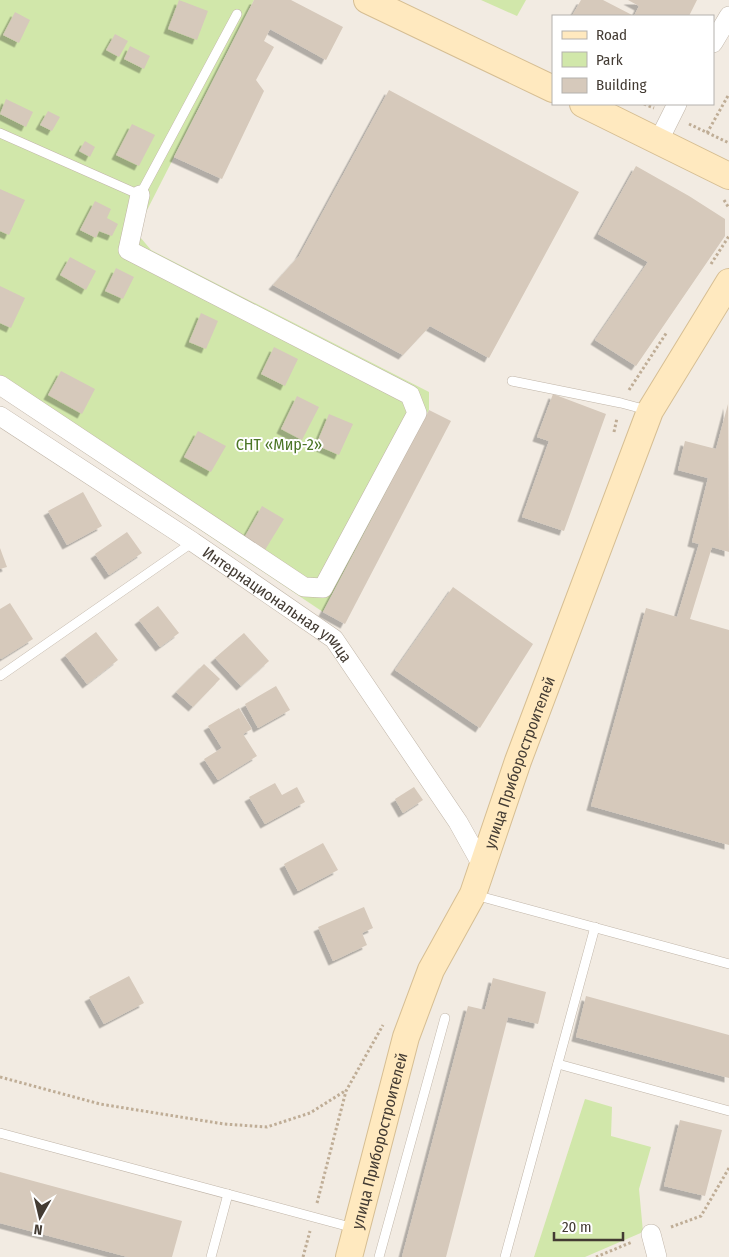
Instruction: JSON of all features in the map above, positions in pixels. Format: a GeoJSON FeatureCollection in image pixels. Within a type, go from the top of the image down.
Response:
{"type":"FeatureCollection","features":[{"type":"Feature","properties":{"kind":"street"},"geometry":{"type":"LineString","coordinates":[[367,0],[552,89]]}},
{"type":"Feature","properties":{"kind":"street"},"geometry":{"type":"LineString","coordinates":[[714,41],[729,16]]}},
{"type":"Feature","properties":{"kind":"street"},"geometry":{"type":"LineString","coordinates":[[585,105],[729,176]]}},
{"type":"Feature","properties":{"kind":"street"},"geometry":{"type":"LineString","coordinates":[[659,140],[676,105]]}},
{"type":"Feature","properties":{"kind":"street"},"geometry":{"type":"LineString","coordinates":[[0,385],[304,587],[323,588],[417,413],[410,395],[128,250],[140,195]]}},
{"type":"Feature","properties":{"kind":"street","name":"улица Приборостроителей"},"geometry":{"type":"LineString","coordinates":[[349,1257],[406,1037],[431,970],[473,894],[518,761],[650,411],[729,282]]}},
{"type":"Feature","properties":{"kind":"street","name":"Интернациональная улица"},"geometry":{"type":"LineString","coordinates":[[0,416],[193,542],[334,639],[458,822],[482,865]]}},
{"type":"Feature","properties":{"kind":"street"},"geometry":{"type":"LineString","coordinates":[[651,1234],[657,1257]]}},
{"type":"Feature","properties":{"kind":"lane"},"geometry":{"type":"LineString","coordinates":[[0,133],[140,195],[237,14]]}},
{"type":"Feature","properties":{"kind":"lane"},"geometry":{"type":"LineString","coordinates":[[512,381],[621,403],[650,411]]}},
{"type":"Feature","properties":{"kind":"lane"},"geometry":{"type":"LineString","coordinates":[[0,676],[193,542]]}},
{"type":"Feature","properties":{"kind":"lane"},"geometry":{"type":"LineString","coordinates":[[473,894],[729,964]]}},
{"type":"Feature","properties":{"kind":"lane"},"geometry":{"type":"LineString","coordinates":[[505,1257],[595,927]]}},
{"type":"Feature","properties":{"kind":"lane"},"geometry":{"type":"LineString","coordinates":[[380,1257],[445,1018]]}},
{"type":"Feature","properties":{"kind":"lane"},"geometry":{"type":"LineString","coordinates":[[558,1064],[729,1111]]}},
{"type":"Feature","properties":{"kind":"lane"},"geometry":{"type":"LineString","coordinates":[[0,1133],[356,1229]]}},
{"type":"Feature","properties":{"kind":"lane"},"geometry":{"type":"LineString","coordinates":[[211,1257],[228,1194]]}},
{"type":"Feature","properties":{"kind":"path"},"geometry":{"type":"LineString","coordinates":[[707,132],[729,94]]}},
{"type":"Feature","properties":{"kind":"path"},"geometry":{"type":"LineString","coordinates":[[0,1078],[100,1104],[224,1124],[267,1127],[310,1113],[346,1091]]}},
{"type":"Feature","properties":{"kind":"path"},"geometry":{"type":"LineString","coordinates":[[596,1257],[701,1216],[729,1168]]}},
{"type":"Feature","properties":{"kind":"green space","name":"СНТ «Мир-2»"},"geometry":{"type":"Polygon","coordinates":[[[0,0],[254,0],[143,218],[140,237],[151,250],[429,392],[429,410],[323,612],[0,396],[0,0]]]}},
{"type":"Feature","properties":{"kind":"green space"},"geometry":{"type":"Polygon","coordinates":[[[481,0],[526,0],[517,16],[481,0]]]}},
{"type":"Feature","properties":{"kind":"green space"},"geometry":{"type":"Polygon","coordinates":[[[585,1099],[612,1107],[611,1136],[651,1147],[639,1189],[643,1232],[585,1257],[534,1257],[585,1099]]]}},
{"type":"Feature","properties":{"kind":"building"},"geometry":{"type":"Polygon","coordinates":[[[179,0],[208,11],[197,40],[168,29],[179,0]]]}},
{"type":"Feature","properties":{"kind":"building"},"geometry":{"type":"Polygon","coordinates":[[[254,0],[291,0],[343,27],[326,60],[270,29],[264,41],[274,47],[256,80],[264,91],[222,179],[174,157],[254,0]]]}},
{"type":"Feature","properties":{"kind":"building"},"geometry":{"type":"Polygon","coordinates":[[[581,0],[603,0],[632,15],[573,15],[581,0]]]}},
{"type":"Feature","properties":{"kind":"building"},"geometry":{"type":"Polygon","coordinates":[[[628,0],[697,0],[690,15],[634,15],[639,6],[628,0]]]}},
{"type":"Feature","properties":{"kind":"building"},"geometry":{"type":"Polygon","coordinates":[[[15,12],[30,20],[19,43],[3,35],[15,12]]]}},
{"type":"Feature","properties":{"kind":"building"},"geometry":{"type":"Polygon","coordinates":[[[115,34],[128,41],[119,57],[106,50],[115,34]]]}},
{"type":"Feature","properties":{"kind":"building"},"geometry":{"type":"Polygon","coordinates":[[[130,46],[150,56],[144,69],[124,59],[130,46]]]}},
{"type":"Feature","properties":{"kind":"building"},"geometry":{"type":"Polygon","coordinates":[[[389,90],[579,192],[489,358],[430,326],[403,355],[273,285],[299,256],[389,90]]]}},
{"type":"Feature","properties":{"kind":"building"},"geometry":{"type":"Polygon","coordinates":[[[6,99],[33,112],[26,127],[0,114],[6,99]]]}},
{"type":"Feature","properties":{"kind":"building"},"geometry":{"type":"Polygon","coordinates":[[[48,111],[60,117],[52,131],[40,125],[48,111]]]}},
{"type":"Feature","properties":{"kind":"building"},"geometry":{"type":"Polygon","coordinates":[[[132,124],[155,135],[139,166],[116,155],[132,124]]]}},
{"type":"Feature","properties":{"kind":"building"},"geometry":{"type":"Polygon","coordinates":[[[85,141],[95,147],[90,157],[79,151],[85,141]]]}},
{"type":"Feature","properties":{"kind":"building"},"geometry":{"type":"Polygon","coordinates":[[[636,166],[725,219],[725,236],[636,366],[595,340],[648,262],[598,234],[636,166]]]}},
{"type":"Feature","properties":{"kind":"building"},"geometry":{"type":"Polygon","coordinates":[[[0,189],[25,200],[9,235],[0,231],[0,189]]]}},
{"type":"Feature","properties":{"kind":"building"},"geometry":{"type":"Polygon","coordinates":[[[95,201],[111,209],[107,218],[118,224],[112,236],[99,231],[96,238],[80,230],[95,201]]]}},
{"type":"Feature","properties":{"kind":"building"},"geometry":{"type":"Polygon","coordinates":[[[70,257],[96,271],[86,290],[60,275],[70,257]]]}},
{"type":"Feature","properties":{"kind":"building"},"geometry":{"type":"Polygon","coordinates":[[[116,268],[134,277],[123,299],[105,291],[116,268]]]}},
{"type":"Feature","properties":{"kind":"building"},"geometry":{"type":"Polygon","coordinates":[[[0,286],[25,298],[11,328],[0,323],[0,286]]]}},
{"type":"Feature","properties":{"kind":"building"},"geometry":{"type":"Polygon","coordinates":[[[201,313],[218,321],[206,349],[189,342],[201,313]]]}},
{"type":"Feature","properties":{"kind":"building"},"geometry":{"type":"Polygon","coordinates":[[[274,347],[298,359],[285,386],[261,374],[274,347]]]}},
{"type":"Feature","properties":{"kind":"building"},"geometry":{"type":"Polygon","coordinates":[[[61,371],[95,389],[82,414],[48,395],[61,371]]]}},
{"type":"Feature","properties":{"kind":"building"},"geometry":{"type":"Polygon","coordinates":[[[553,394],[606,414],[564,531],[522,517],[549,441],[537,437],[553,394]]]}},
{"type":"Feature","properties":{"kind":"building"},"geometry":{"type":"Polygon","coordinates":[[[297,396],[319,407],[302,440],[281,429],[297,396]]]}},
{"type":"Feature","properties":{"kind":"building"},"geometry":{"type":"Polygon","coordinates":[[[728,404],[729,552],[712,547],[690,619],[729,630],[729,845],[591,806],[646,608],[677,617],[699,544],[692,542],[708,478],[678,470],[685,441],[716,449],[728,404]]]}},
{"type":"Feature","properties":{"kind":"building"},"geometry":{"type":"Polygon","coordinates":[[[429,410],[451,421],[345,624],[323,612],[429,410]]]}},
{"type":"Feature","properties":{"kind":"building"},"geometry":{"type":"Polygon","coordinates":[[[329,414],[353,424],[339,455],[316,445],[329,414]]]}},
{"type":"Feature","properties":{"kind":"building"},"geometry":{"type":"Polygon","coordinates":[[[198,431],[226,446],[211,472],[184,457],[198,431]]]}},
{"type":"Feature","properties":{"kind":"building"},"geometry":{"type":"Polygon","coordinates":[[[83,492],[102,526],[67,545],[48,511],[83,492]]]}},
{"type":"Feature","properties":{"kind":"building"},"geometry":{"type":"Polygon","coordinates":[[[262,506],[284,519],[265,550],[244,538],[262,506]]]}},
{"type":"Feature","properties":{"kind":"building"},"geometry":{"type":"Polygon","coordinates":[[[127,532],[142,553],[109,575],[95,554],[127,532]]]}},
{"type":"Feature","properties":{"kind":"building"},"geometry":{"type":"Polygon","coordinates":[[[0,548],[7,567],[0,569],[0,548]]]}},
{"type":"Feature","properties":{"kind":"building"},"geometry":{"type":"Polygon","coordinates":[[[453,587],[533,644],[480,728],[395,670],[453,587]]]}},
{"type":"Feature","properties":{"kind":"building"},"geometry":{"type":"Polygon","coordinates":[[[10,603],[33,639],[1,659],[0,609],[10,603]]]}},
{"type":"Feature","properties":{"kind":"building"},"geometry":{"type":"Polygon","coordinates":[[[158,606],[179,633],[160,647],[139,620],[158,606]]]}},
{"type":"Feature","properties":{"kind":"building"},"geometry":{"type":"Polygon","coordinates":[[[96,632],[118,660],[87,684],[65,655],[96,632]]]}},
{"type":"Feature","properties":{"kind":"building"},"geometry":{"type":"Polygon","coordinates":[[[244,633],[269,661],[241,686],[215,658],[244,633]]]}},
{"type":"Feature","properties":{"kind":"building"},"geometry":{"type":"Polygon","coordinates":[[[204,664],[220,679],[193,707],[176,692],[204,664]]]}},
{"type":"Feature","properties":{"kind":"building"},"geometry":{"type":"Polygon","coordinates":[[[276,686],[290,710],[258,728],[245,704],[276,686]]]}},
{"type":"Feature","properties":{"kind":"building"},"geometry":{"type":"Polygon","coordinates":[[[239,708],[252,729],[243,734],[257,756],[218,780],[204,759],[222,748],[208,726],[239,708]]]}},
{"type":"Feature","properties":{"kind":"building"},"geometry":{"type":"Polygon","coordinates":[[[275,783],[282,795],[297,787],[305,802],[265,824],[249,797],[275,783]]]}},
{"type":"Feature","properties":{"kind":"building"},"geometry":{"type":"Polygon","coordinates":[[[414,787],[423,800],[403,813],[395,799],[414,787]]]}},
{"type":"Feature","properties":{"kind":"building"},"geometry":{"type":"Polygon","coordinates":[[[323,843],[338,870],[298,891],[284,864],[323,843]]]}},
{"type":"Feature","properties":{"kind":"building"},"geometry":{"type":"Polygon","coordinates":[[[364,907],[373,928],[362,933],[367,945],[333,961],[318,927],[364,907]]]}},
{"type":"Feature","properties":{"kind":"building"},"geometry":{"type":"Polygon","coordinates":[[[129,976],[144,1003],[104,1024],[89,997],[129,976]]]}},
{"type":"Feature","properties":{"kind":"building"},"geometry":{"type":"Polygon","coordinates":[[[493,978],[546,992],[538,1024],[508,1017],[446,1257],[402,1257],[468,1006],[485,1010],[493,978]]]}},
{"type":"Feature","properties":{"kind":"building"},"geometry":{"type":"Polygon","coordinates":[[[586,996],[729,1035],[729,1078],[576,1037],[586,996]]]}},
{"type":"Feature","properties":{"kind":"building"},"geometry":{"type":"Polygon","coordinates":[[[680,1120],[722,1130],[705,1196],[664,1186],[680,1120]]]}},
{"type":"Feature","properties":{"kind":"building"},"geometry":{"type":"Polygon","coordinates":[[[0,1172],[182,1221],[172,1257],[128,1257],[0,1223],[0,1172]]]}}]}
